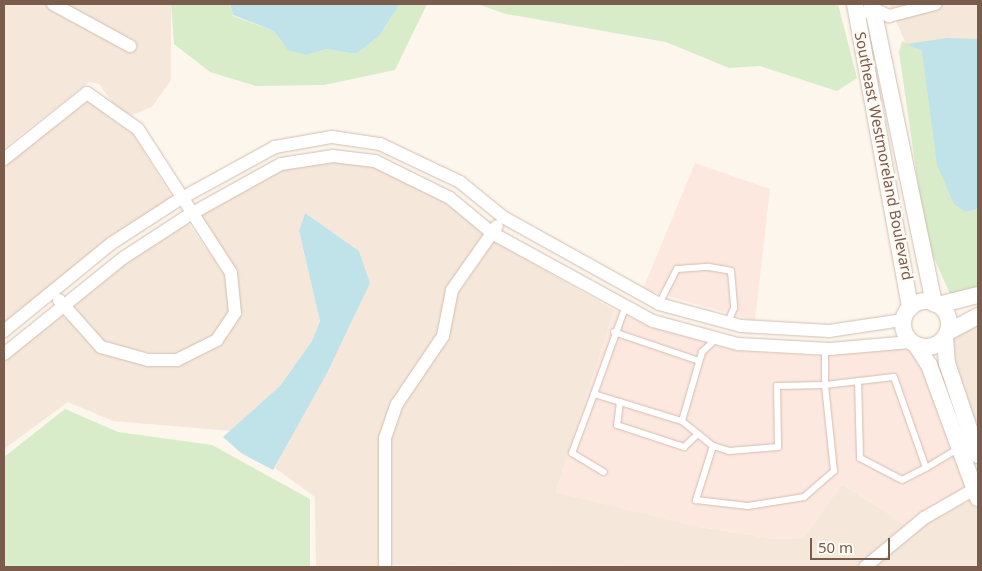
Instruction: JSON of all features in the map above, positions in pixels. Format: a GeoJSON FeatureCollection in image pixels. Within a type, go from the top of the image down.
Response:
{"type":"FeatureCollection","features":[{"type":"Feature","properties":{"kind":"street"},"geometry":{"type":"LineString","coordinates":[[54,4],[130,46]]}},
{"type":"Feature","properties":{"kind":"street"},"geometry":{"type":"LineString","coordinates":[[856,9],[875,6],[889,16],[935,4]]}},
{"type":"Feature","properties":{"kind":"street","name":"Southeast Westmoreland Boulevard"},"geometry":{"type":"LineString","coordinates":[[875,6],[936,304]]}},
{"type":"Feature","properties":{"kind":"street","name":"Southeast Westmoreland Boulevard"},"geometry":{"type":"LineString","coordinates":[[856,9],[907,314]]}},
{"type":"Feature","properties":{"kind":"street"},"geometry":{"type":"LineString","coordinates":[[4,159],[87,93],[138,129],[189,215],[231,273],[235,313],[217,340],[177,360],[148,360],[101,347],[53,293]]}},
{"type":"Feature","properties":{"kind":"street"},"geometry":{"type":"LineString","coordinates":[[4,330],[53,293],[112,243],[180,199],[275,147],[332,137],[380,144],[460,182],[503,217],[634,292],[659,304],[728,322],[824,331],[907,314],[918,303],[936,304],[978,295]]}},
{"type":"Feature","properties":{"kind":"street"},"geometry":{"type":"LineString","coordinates":[[375,161],[380,144]]}},
{"type":"Feature","properties":{"kind":"street"},"geometry":{"type":"LineString","coordinates":[[4,354],[123,258],[189,215],[281,164],[333,156],[375,161],[450,198],[492,232],[625,308],[653,321],[738,344],[825,349],[914,344],[932,346],[946,334],[978,316]]}},
{"type":"Feature","properties":{"kind":"street"},"geometry":{"type":"LineString","coordinates":[[385,567],[385,438],[397,404],[443,336],[452,290],[503,217]]}},
{"type":"Feature","properties":{"kind":"street"},"geometry":{"type":"LineString","coordinates":[[625,308],[634,292]]}},
{"type":"Feature","properties":{"kind":"street"},"geometry":{"type":"LineString","coordinates":[[936,304],[947,315],[947,363],[978,455]]}},
{"type":"Feature","properties":{"kind":"street"},"geometry":{"type":"LineString","coordinates":[[865,567],[924,518],[977,492],[958,449],[929,365],[914,344],[907,314]]}},
{"type":"Feature","properties":{"kind":"street"},"geometry":{"type":"LineString","coordinates":[[717,338],[728,322]]}},
{"type":"Feature","properties":{"kind":"street"},"geometry":{"type":"LineString","coordinates":[[824,331],[825,349]]}},
{"type":"Feature","properties":{"kind":"lane"},"geometry":{"type":"LineString","coordinates":[[659,304],[677,269],[709,266],[731,271],[734,308],[728,322]]}},
{"type":"Feature","properties":{"kind":"lane"},"geometry":{"type":"LineString","coordinates":[[604,472],[572,454],[614,332],[625,308]]}},
{"type":"Feature","properties":{"kind":"lane"},"geometry":{"type":"LineString","coordinates":[[614,332],[699,361]]}},
{"type":"Feature","properties":{"kind":"lane"},"geometry":{"type":"LineString","coordinates":[[682,422],[699,361],[717,338]]}},
{"type":"Feature","properties":{"kind":"lane"},"geometry":{"type":"LineString","coordinates":[[713,446],[696,500],[748,506],[804,497],[834,471],[825,385],[825,349]]}},
{"type":"Feature","properties":{"kind":"lane"},"geometry":{"type":"LineString","coordinates":[[594,394],[682,422],[713,446],[729,451],[778,447],[777,386],[825,385],[894,377],[926,468]]}},
{"type":"Feature","properties":{"kind":"lane"},"geometry":{"type":"LineString","coordinates":[[858,382],[860,458],[902,480],[958,449]]}},
{"type":"Feature","properties":{"kind":"lane"},"geometry":{"type":"LineString","coordinates":[[620,402],[614,416],[617,425],[684,447],[698,434]]}},
{"type":"Feature","properties":{"kind":"shaded area"},"geometry":{"type":"Polygon","coordinates":[[[4,4],[171,4],[171,80],[152,107],[129,116],[114,105],[99,84],[89,82],[4,148],[4,4]]]}},
{"type":"Feature","properties":{"kind":"shaded area"},"geometry":{"type":"Polygon","coordinates":[[[889,4],[978,4],[978,39],[906,44],[889,4]]]}},
{"type":"Feature","properties":{"kind":"shaded area"},"geometry":{"type":"Polygon","coordinates":[[[87,101],[133,134],[172,197],[4,323],[4,166],[87,101]]]}},
{"type":"Feature","properties":{"kind":"shaded area"},"geometry":{"type":"Polygon","coordinates":[[[332,162],[373,167],[447,203],[485,234],[438,334],[393,400],[380,567],[316,567],[315,497],[275,468],[370,283],[359,251],[305,213],[299,232],[320,321],[312,341],[280,386],[239,425],[231,431],[113,421],[68,402],[4,449],[4,361],[63,315],[99,353],[146,365],[179,365],[219,346],[239,317],[237,272],[198,217],[283,170],[332,162]]]}},
{"type":"Feature","properties":{"kind":"shaded area"},"geometry":{"type":"Polygon","coordinates":[[[695,163],[770,189],[755,321],[643,289],[695,163]]]}},
{"type":"Feature","properties":{"kind":"shaded area"},"geometry":{"type":"Polygon","coordinates":[[[188,223],[226,276],[229,312],[214,336],[177,353],[149,353],[104,342],[73,307],[126,263],[188,223]]]}},
{"type":"Feature","properties":{"kind":"shaded area"},"geometry":{"type":"Polygon","coordinates":[[[494,241],[614,310],[556,492],[700,527],[775,539],[803,538],[842,484],[906,525],[857,567],[391,565],[391,439],[402,407],[448,339],[458,293],[494,241]]]}},
{"type":"Feature","properties":{"kind":"shaded area"},"geometry":{"type":"Polygon","coordinates":[[[614,310],[651,327],[737,351],[820,356],[909,348],[924,368],[966,487],[906,525],[842,484],[803,538],[775,539],[700,527],[556,492],[614,310]]]}},
{"type":"Feature","properties":{"kind":"shaded area"},"geometry":{"type":"Polygon","coordinates":[[[978,322],[978,438],[952,362],[952,336],[978,322]]]}},
{"type":"Feature","properties":{"kind":"shaded area"},"geometry":{"type":"Polygon","coordinates":[[[972,499],[978,511],[978,567],[873,567],[927,523],[972,499]]]}},
{"type":"Feature","properties":{"kind":"green space"},"geometry":{"type":"Polygon","coordinates":[[[171,4],[230,4],[233,16],[274,31],[282,42],[307,55],[326,49],[356,54],[379,36],[400,4],[427,4],[395,70],[324,85],[256,86],[210,72],[174,44],[171,4]]]}},
{"type":"Feature","properties":{"kind":"green space"},"geometry":{"type":"Polygon","coordinates":[[[477,4],[838,4],[857,78],[837,91],[760,66],[729,68],[666,42],[506,14],[477,4]]]}},
{"type":"Feature","properties":{"kind":"green space"},"geometry":{"type":"Polygon","coordinates":[[[902,41],[922,51],[966,212],[978,209],[978,288],[951,296],[926,240],[899,52],[902,41]]]}},
{"type":"Feature","properties":{"kind":"green space"},"geometry":{"type":"Polygon","coordinates":[[[65,409],[118,432],[212,445],[310,499],[310,567],[4,567],[4,457],[65,409]]]}},
{"type":"Feature","properties":{"kind":"water"},"geometry":{"type":"Polygon","coordinates":[[[230,4],[400,4],[379,36],[356,54],[326,49],[307,55],[288,50],[274,31],[233,15],[230,4]]]}},
{"type":"Feature","properties":{"kind":"water"},"geometry":{"type":"Polygon","coordinates":[[[947,38],[978,39],[978,209],[966,212],[954,204],[937,165],[922,51],[906,44],[947,38]]]}},
{"type":"Feature","properties":{"kind":"water"},"geometry":{"type":"Polygon","coordinates":[[[305,213],[359,251],[370,283],[327,373],[273,470],[241,453],[223,437],[280,386],[312,341],[320,321],[299,231],[305,213]]]}}]}
